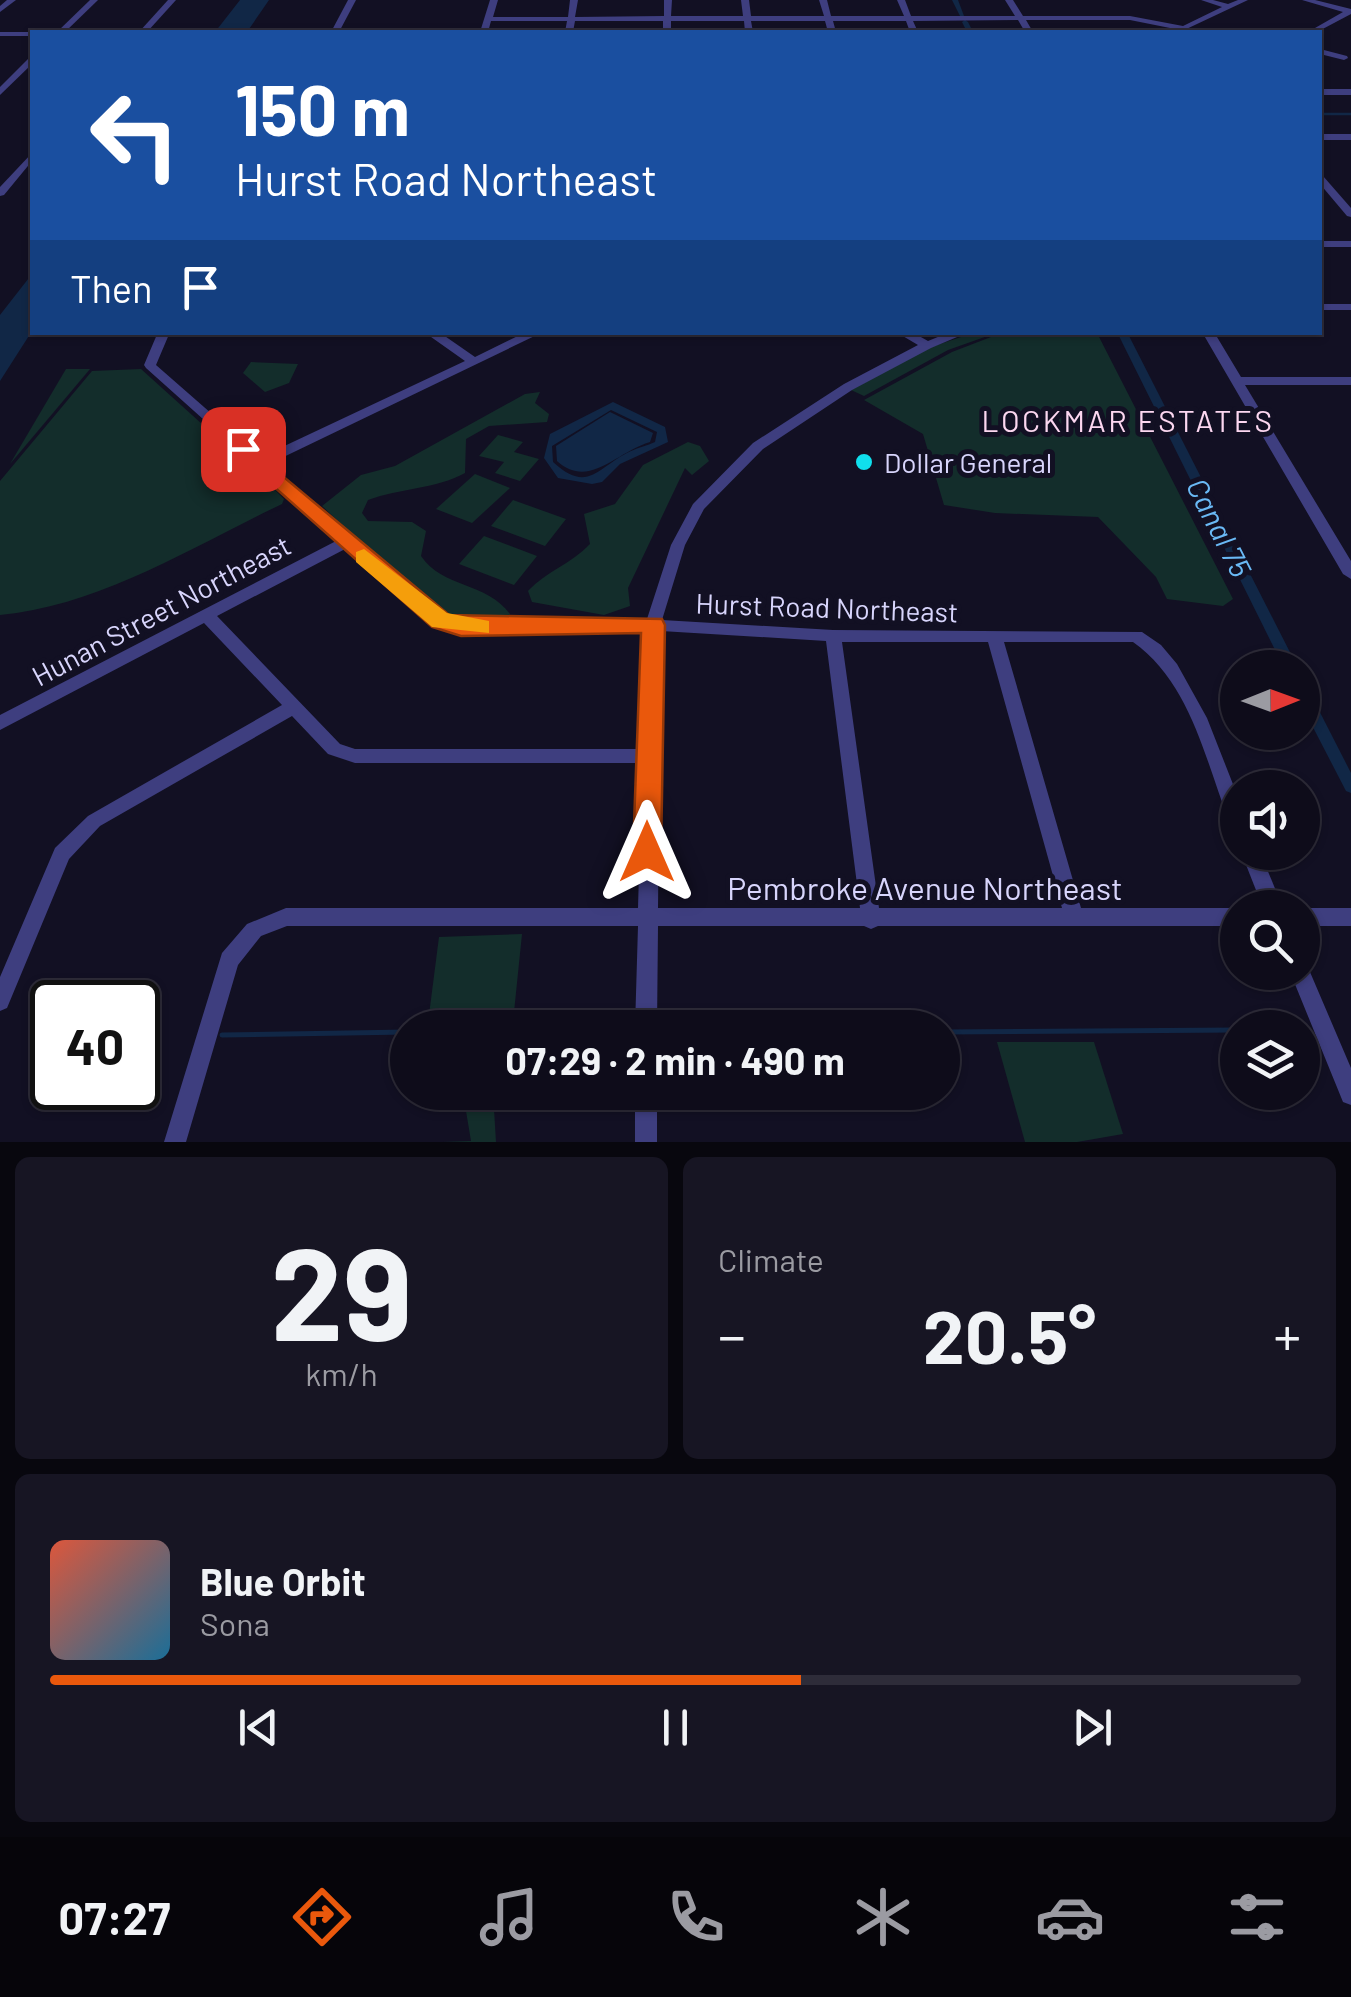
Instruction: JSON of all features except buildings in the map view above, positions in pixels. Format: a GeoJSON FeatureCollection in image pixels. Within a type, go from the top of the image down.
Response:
{"type":"FeatureCollection","features":[{"type":"Feature","properties":{"kind":"street"},"geometry":{"type":"LineString","coordinates":[[0,10],[12,0]]}},
{"type":"Feature","properties":{"kind":"street"},"geometry":{"type":"LineString","coordinates":[[63,30],[94,0]]}},
{"type":"Feature","properties":{"kind":"street"},"geometry":{"type":"LineString","coordinates":[[145,30],[172,0]]}},
{"type":"Feature","properties":{"kind":"street"},"geometry":{"type":"LineString","coordinates":[[336,30],[352,0]]}},
{"type":"Feature","properties":{"kind":"street"},"geometry":{"type":"LineString","coordinates":[[485,30],[494,0]]}},
{"type":"Feature","properties":{"kind":"street"},"geometry":{"type":"LineString","coordinates":[[569,30],[574,0]]}},
{"type":"Feature","properties":{"kind":"street"},"geometry":{"type":"LineString","coordinates":[[668,0],[668,30]]}},
{"type":"Feature","properties":{"kind":"street"},"geometry":{"type":"LineString","coordinates":[[745,0],[749,30]]}},
{"type":"Feature","properties":{"kind":"street"},"geometry":{"type":"LineString","coordinates":[[823,0],[831,30]]}},
{"type":"Feature","properties":{"kind":"street"},"geometry":{"type":"LineString","coordinates":[[901,0],[913,30]]}},
{"type":"Feature","properties":{"kind":"street"},"geometry":{"type":"LineString","coordinates":[[1009,0],[1028,30]]}},
{"type":"Feature","properties":{"kind":"street"},"geometry":{"type":"LineString","coordinates":[[1205,0],[1229,6]]}},
{"type":"Feature","properties":{"kind":"street"},"geometry":{"type":"LineString","coordinates":[[488,19],[1138,18],[1178,30],[1244,0]]}},
{"type":"Feature","properties":{"kind":"street"},"geometry":{"type":"LineString","coordinates":[[1306,0],[1351,12]]}},
{"type":"Feature","properties":{"kind":"street"},"geometry":{"type":"LineString","coordinates":[[1316,30],[1351,12]]}},
{"type":"Feature","properties":{"kind":"street"},"geometry":{"type":"LineString","coordinates":[[0,34],[30,34]]}},
{"type":"Feature","properties":{"kind":"street"},"geometry":{"type":"LineString","coordinates":[[1322,52],[1344,58]]}},
{"type":"Feature","properties":{"kind":"street"},"geometry":{"type":"LineString","coordinates":[[0,92],[30,62]]}},
{"type":"Feature","properties":{"kind":"street"},"geometry":{"type":"LineString","coordinates":[[1322,92],[1351,92]]}},
{"type":"Feature","properties":{"kind":"street"},"geometry":{"type":"LineString","coordinates":[[1322,137],[1351,137]]}},
{"type":"Feature","properties":{"kind":"street"},"geometry":{"type":"LineString","coordinates":[[0,193],[6,179],[30,158]]}},
{"type":"Feature","properties":{"kind":"street"},"geometry":{"type":"LineString","coordinates":[[1322,180],[1351,214]]}},
{"type":"Feature","properties":{"kind":"street"},"geometry":{"type":"LineString","coordinates":[[1322,244],[1351,244]]}},
{"type":"Feature","properties":{"kind":"street"},"geometry":{"type":"LineString","coordinates":[[1322,307],[1351,307]]}},
{"type":"Feature","properties":{"kind":"street","name":"Hurst Road Northeast"},"geometry":{"type":"LineString","coordinates":[[163,335],[150,365],[440,621],[461,627],[653,625],[833,636],[1126,636],[1154,645],[1175,669],[1220,778]]}},
{"type":"Feature","properties":{"kind":"street"},"geometry":{"type":"LineString","coordinates":[[435,335],[476,362]]}},
{"type":"Feature","properties":{"kind":"street"},"geometry":{"type":"LineString","coordinates":[[258,463],[532,335]]}},
{"type":"Feature","properties":{"kind":"street"},"geometry":{"type":"LineString","coordinates":[[908,335],[927,345]]}},
{"type":"Feature","properties":{"kind":"street"},"geometry":{"type":"LineString","coordinates":[[646,1010],[653,625],[678,545],[698,507],[758,446],[829,400],[927,345],[955,335]]}},
{"type":"Feature","properties":{"kind":"street"},"geometry":{"type":"LineString","coordinates":[[1210,335],[1351,574]]}},
{"type":"Feature","properties":{"kind":"street"},"geometry":{"type":"LineString","coordinates":[[1237,381],[1351,381]]}},
{"type":"Feature","properties":{"kind":"street","name":"Hunan Street Northeast"},"geometry":{"type":"LineString","coordinates":[[0,722],[346,542]]}},
{"type":"Feature","properties":{"kind":"street"},"geometry":{"type":"LineString","coordinates":[[206,616],[334,750],[355,756],[648,756]]}},
{"type":"Feature","properties":{"kind":"street"},"geometry":{"type":"LineString","coordinates":[[833,636],[872,920]]}},
{"type":"Feature","properties":{"kind":"street"},"geometry":{"type":"LineString","coordinates":[[995,638],[1074,918]]}},
{"type":"Feature","properties":{"kind":"street"},"geometry":{"type":"LineString","coordinates":[[0,1001],[62,854],[82,832],[94,821],[291,708]]}},
{"type":"Feature","properties":{"kind":"street","name":"Pembroke Avenue Northeast"},"geometry":{"type":"LineString","coordinates":[[175,1142],[229,960],[254,930],[286,918],[1220,917]]}},
{"type":"Feature","properties":{"kind":"street"},"geometry":{"type":"LineString","coordinates":[[1320,917],[1351,917]]}},
{"type":"Feature","properties":{"kind":"street"},"geometry":{"type":"LineString","coordinates":[[1308,990],[1351,1094]]}},
{"type":"Feature","properties":{"kind":"street"},"geometry":{"type":"LineString","coordinates":[[646,1110],[646,1142]]}},
{"type":"Feature","properties":{"kind":"green space"},"geometry":{"type":"Polygon","coordinates":[[[967,335],[990,335],[948,350],[864,396],[851,390],[931,347],[967,335]]]}},
{"type":"Feature","properties":{"kind":"green space"},"geometry":{"type":"Polygon","coordinates":[[[996,335],[1098,335],[1233,599],[1223,606],[1167,599],[1156,577],[1098,517],[995,513],[944,505],[923,434],[864,400],[952,352],[996,335]]]}},
{"type":"Feature","properties":{"kind":"green space"},"geometry":{"type":"Polygon","coordinates":[[[251,362],[298,364],[289,383],[265,392],[243,373],[251,362]]]}},
{"type":"Feature","properties":{"kind":"green space"},"geometry":{"type":"Polygon","coordinates":[[[66,369],[90,369],[10,464],[66,369]]]}},
{"type":"Feature","properties":{"kind":"green space"},"geometry":{"type":"Polygon","coordinates":[[[141,369],[273,488],[284,499],[282,504],[110,587],[73,600],[0,615],[0,481],[92,371],[141,369]]]}},
{"type":"Feature","properties":{"kind":"green space"},"geometry":{"type":"Polygon","coordinates":[[[540,392],[535,403],[549,414],[547,422],[489,426],[466,439],[465,473],[368,500],[362,513],[368,521],[412,522],[426,531],[421,556],[441,574],[500,604],[510,614],[502,621],[443,613],[422,599],[322,506],[361,475],[395,466],[525,394],[540,392]]]}},
{"type":"Feature","properties":{"kind":"green space"},"geometry":{"type":"Polygon","coordinates":[[[498,435],[523,442],[514,452],[539,459],[520,481],[495,473],[504,462],[479,456],[498,435]]]}},
{"type":"Feature","properties":{"kind":"green space"},"geometry":{"type":"Polygon","coordinates":[[[688,442],[700,446],[709,461],[692,475],[685,468],[628,588],[630,606],[604,615],[532,602],[528,591],[590,544],[584,514],[615,504],[643,465],[688,442]]]}},
{"type":"Feature","properties":{"kind":"green space"},"geometry":{"type":"Polygon","coordinates":[[[475,474],[510,488],[472,523],[436,509],[475,474]]]}},
{"type":"Feature","properties":{"kind":"green space"},"geometry":{"type":"Polygon","coordinates":[[[513,500],[566,519],[545,546],[491,526],[513,500]]]}},
{"type":"Feature","properties":{"kind":"green space"},"geometry":{"type":"Polygon","coordinates":[[[484,536],[537,556],[514,585],[459,564],[484,536]]]}},
{"type":"Feature","properties":{"kind":"green space"},"geometry":{"type":"Polygon","coordinates":[[[522,934],[514,1010],[430,1010],[439,937],[522,934]]]}},
{"type":"Feature","properties":{"kind":"green space"},"geometry":{"type":"Polygon","coordinates":[[[997,1042],[1094,1042],[1123,1134],[1077,1142],[1025,1142],[997,1042]]]}},
{"type":"Feature","properties":{"kind":"green space"},"geometry":{"type":"Polygon","coordinates":[[[466,1110],[494,1110],[496,1142],[443,1142],[471,1141],[466,1110]]]}},
{"type":"Feature","properties":{"kind":"water"},"geometry":{"type":"Polygon","coordinates":[[[240,0],[269,0],[248,30],[217,30],[240,0]]]}},
{"type":"Feature","properties":{"kind":"water"},"geometry":{"type":"Polygon","coordinates":[[[30,277],[30,334],[0,381],[0,315],[30,277]]]}},
{"type":"Feature","properties":{"kind":"water"},"geometry":{"type":"Polygon","coordinates":[[[613,402],[665,427],[668,442],[620,464],[602,482],[592,484],[558,478],[544,458],[550,434],[613,402]],[[611,410],[552,446],[553,462],[565,472],[585,477],[655,442],[657,432],[611,410]]]}},
{"type":"Feature","properties":{"kind":"water"},"geometry":{"type":"Polygon","coordinates":[[[610,412],[653,433],[650,442],[592,470],[580,472],[557,461],[556,446],[610,412]]]}},
{"type":"Feature","properties":{"kind":"waterway","name":"Canal 75"},"geometry":{"type":"LineString","coordinates":[[955,0],[962,15]]}},
{"type":"Feature","properties":{"kind":"waterway","name":"Canal 75"},"geometry":{"type":"LineString","coordinates":[[965,22],[969,30]]}},
{"type":"Feature","properties":{"kind":"waterway"},"geometry":{"type":"LineString","coordinates":[[1322,114],[1351,114]]}},
{"type":"Feature","properties":{"kind":"waterway","name":"Canal 75"},"geometry":{"type":"LineString","coordinates":[[1124,335],[1282,650]]}},
{"type":"Feature","properties":{"kind":"waterway","name":"Canal 75"},"geometry":{"type":"LineString","coordinates":[[1320,726],[1351,787]]}},
{"type":"Feature","properties":{"kind":"waterway"},"geometry":{"type":"LineString","coordinates":[[960,1032],[1220,1030]]}},
{"type":"Feature","properties":{"kind":"waterway"},"geometry":{"type":"LineString","coordinates":[[222,1035],[390,1032]]}},
{"type":"Feature","properties":{"kind":"slow traffic"},"geometry":{"type":"LineString","coordinates":[[364,557],[440,621],[480,627]]}},
{"type":"Feature","properties":{"kind":"place","name":"Dollar General"},"geometry":{"type":"Point","coordinates":[864,462]}},
{"type":"Feature","properties":{"kind":"district","name":"LOCKMAR ESTATES"},"geometry":{"type":"Point","coordinates":[1128,420]}},
{"type":"Feature","properties":{"kind":"route"},"geometry":{"type":"LineString","coordinates":[[243,449],[440,621],[461,627],[653,625],[647,852]]}}]}
